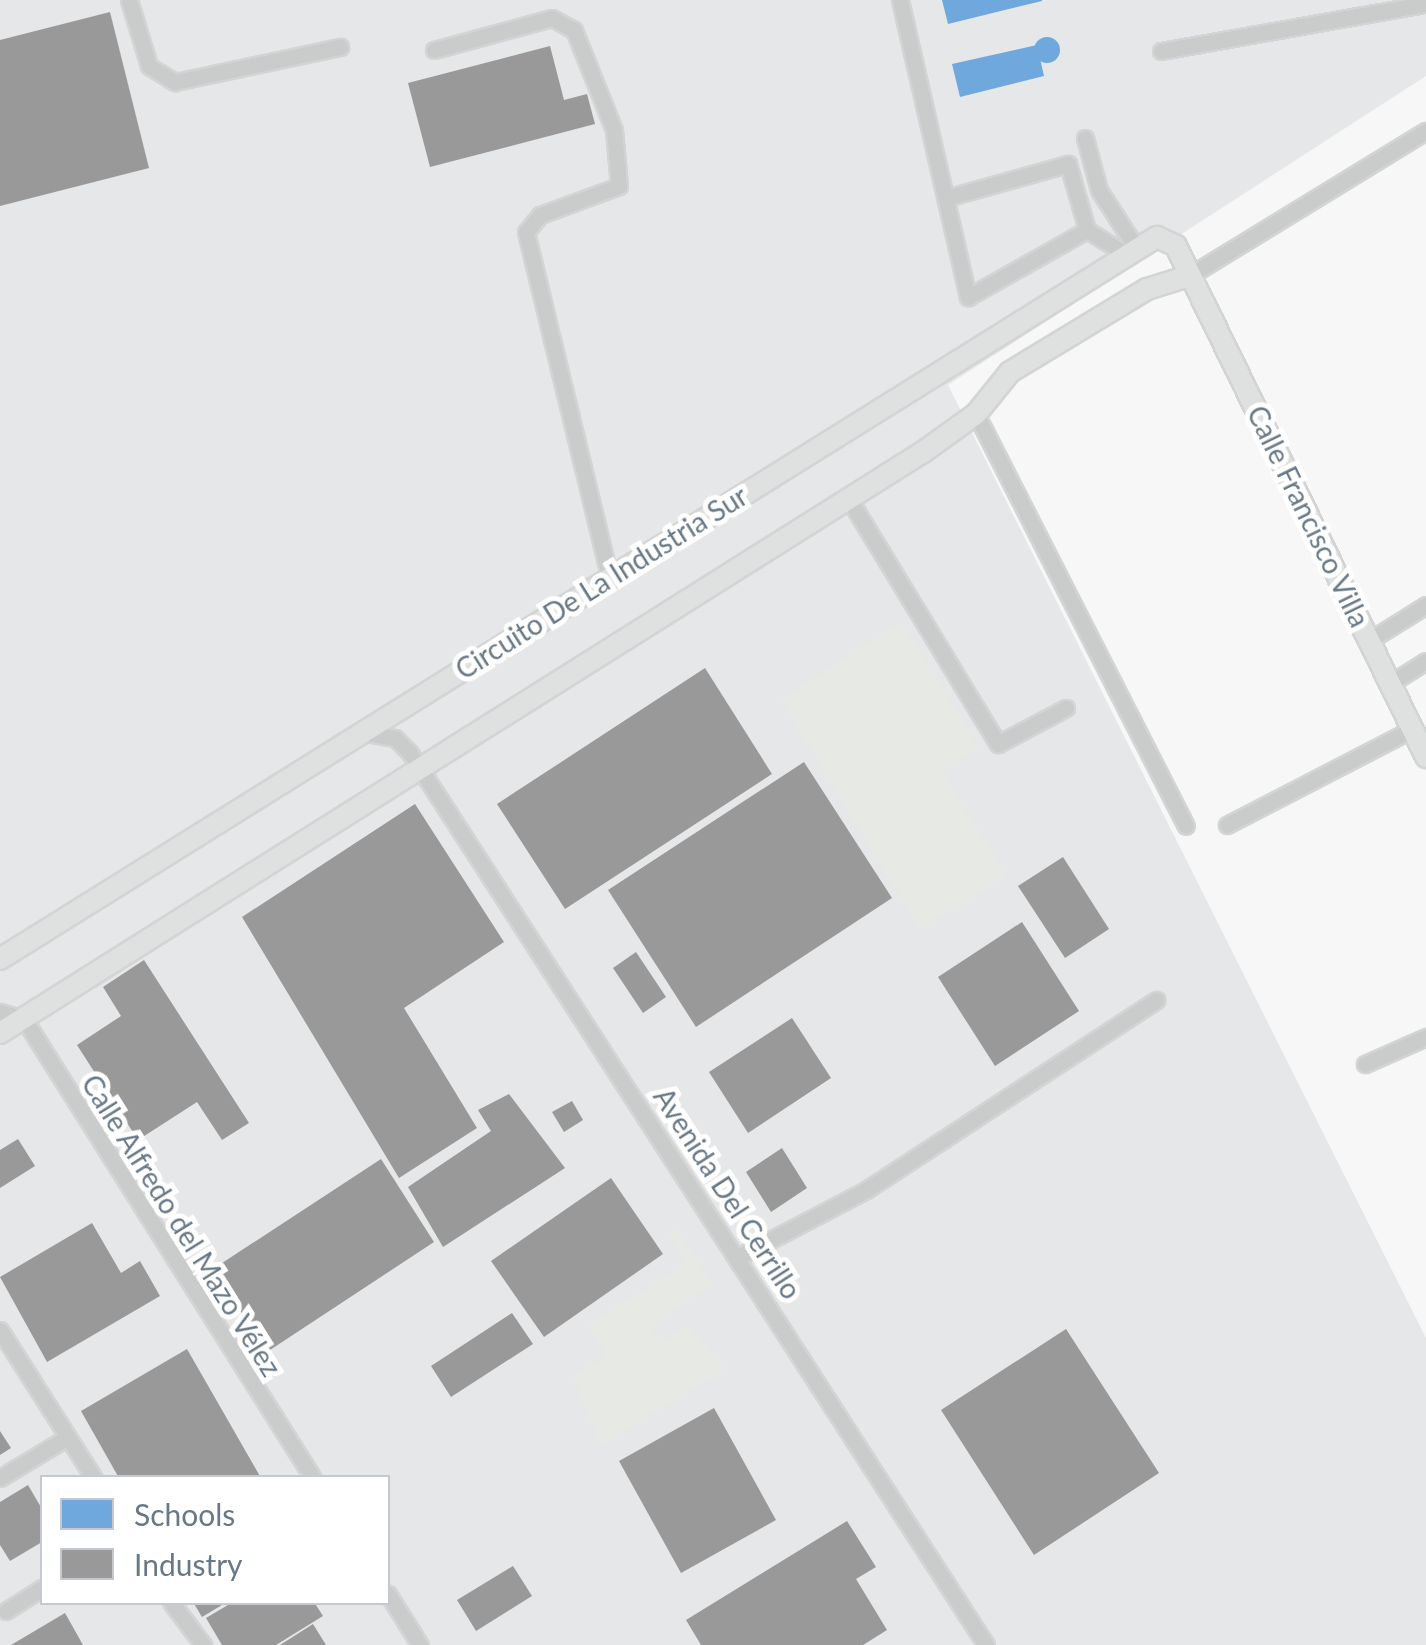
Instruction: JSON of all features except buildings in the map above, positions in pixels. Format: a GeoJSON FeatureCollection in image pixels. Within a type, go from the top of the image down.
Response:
{"type":"FeatureCollection","features":[{"type":"Feature","properties":{"kind":"main road"},"geometry":{"type":"LineString","coordinates":[[0,1033],[849,499],[976,414],[1010,372],[1147,289],[1189,276],[1166,238],[1130,249]]}},
{"type":"Feature","properties":{"kind":"main road","name":"Circuito De La Industria Sur"},"geometry":{"type":"LineString","coordinates":[[0,960],[1130,249]]}},
{"type":"Feature","properties":{"kind":"main road","name":"Calle Francisco Villa"},"geometry":{"type":"LineString","coordinates":[[1189,276],[1426,757]]}},
{"type":"Feature","properties":{"kind":"street"},"geometry":{"type":"LineString","coordinates":[[129,0],[149,66],[175,82],[340,47]]}},
{"type":"Feature","properties":{"kind":"street"},"geometry":{"type":"LineString","coordinates":[[900,0],[972,300],[1088,230]]}},
{"type":"Feature","properties":{"kind":"street"},"geometry":{"type":"LineString","coordinates":[[1162,51],[1426,4]]}},
{"type":"Feature","properties":{"kind":"street"},"geometry":{"type":"LineString","coordinates":[[434,50],[552,18],[574,30],[614,130],[619,186],[540,216],[526,232],[610,578]]}},
{"type":"Feature","properties":{"kind":"street"},"geometry":{"type":"LineString","coordinates":[[1189,276],[1426,131]]}},
{"type":"Feature","properties":{"kind":"street"},"geometry":{"type":"LineString","coordinates":[[1086,138],[1099,190],[1130,249]]}},
{"type":"Feature","properties":{"kind":"street"},"geometry":{"type":"LineString","coordinates":[[946,198],[1068,164],[1088,230],[1130,249]]}},
{"type":"Feature","properties":{"kind":"street"},"geometry":{"type":"LineString","coordinates":[[976,414],[1186,826]]}},
{"type":"Feature","properties":{"kind":"street"},"geometry":{"type":"LineString","coordinates":[[849,499],[998,744],[1066,708]]}},
{"type":"Feature","properties":{"kind":"street"},"geometry":{"type":"LineString","coordinates":[[1370,640],[1426,604]]}},
{"type":"Feature","properties":{"kind":"street"},"geometry":{"type":"LineString","coordinates":[[1390,683],[1426,662]]}},
{"type":"Feature","properties":{"kind":"street"},"geometry":{"type":"LineString","coordinates":[[1227,825],[1412,729]]}},
{"type":"Feature","properties":{"kind":"street","name":"Avenida Del Cerrillo"},"geometry":{"type":"LineString","coordinates":[[360,732],[395,738],[422,771],[740,1256],[986,1645]]}},
{"type":"Feature","properties":{"kind":"street"},"geometry":{"type":"LineString","coordinates":[[740,1256],[866,1190],[1156,1000]]}},
{"type":"Feature","properties":{"kind":"street"},"geometry":{"type":"LineString","coordinates":[[0,1012],[24,1019]]}},
{"type":"Feature","properties":{"kind":"street","name":"Calle Alfredo del Mazo Vélez"},"geometry":{"type":"LineString","coordinates":[[24,1019],[311,1475]]}},
{"type":"Feature","properties":{"kind":"street"},"geometry":{"type":"LineString","coordinates":[[1365,1064],[1426,1036]]}},
{"type":"Feature","properties":{"kind":"street"},"geometry":{"type":"LineString","coordinates":[[0,1330],[92,1475]]}},
{"type":"Feature","properties":{"kind":"street"},"geometry":{"type":"LineString","coordinates":[[0,1478],[68,1436]]}},
{"type":"Feature","properties":{"kind":"street"},"geometry":{"type":"LineString","coordinates":[[6,1611],[40,1589]]}},
{"type":"Feature","properties":{"kind":"street"},"geometry":{"type":"LineString","coordinates":[[390,1597],[420,1645]]}},
{"type":"Feature","properties":{"kind":"street"},"geometry":{"type":"LineString","coordinates":[[173,1605],[203,1645]]}},
{"type":"Feature","properties":{"kind":"shaded area"},"geometry":{"type":"Polygon","coordinates":[[[0,0],[1426,0],[1426,76],[948,385],[1426,1338],[1426,1645],[0,1645],[0,0]]]}},
{"type":"Feature","properties":{"kind":"shaded area"},"geometry":{"type":"Polygon","coordinates":[[[901,621],[979,747],[942,772],[1006,876],[920,929],[781,700],[901,621]]]}},
{"type":"Feature","properties":{"kind":"shaded area"},"geometry":{"type":"Polygon","coordinates":[[[676,1228],[713,1285],[649,1325],[660,1343],[688,1326],[725,1369],[601,1445],[573,1377],[607,1356],[588,1325],[680,1268],[684,1259],[668,1233],[676,1228]]]}}]}
